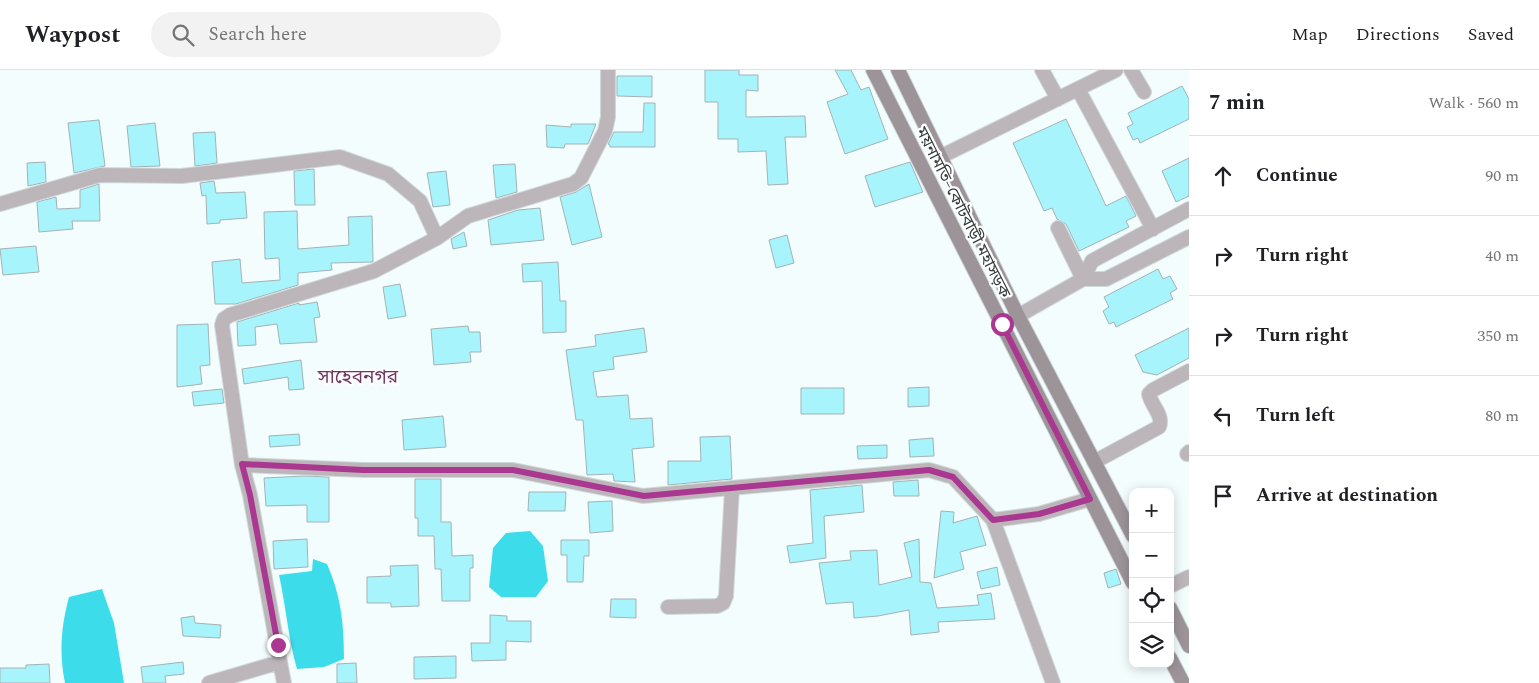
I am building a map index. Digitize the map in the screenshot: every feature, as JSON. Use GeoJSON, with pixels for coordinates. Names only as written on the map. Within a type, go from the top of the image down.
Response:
{"type":"FeatureCollection","features":[{"type":"Feature","properties":{"kind":"main road","name":"ময়নামতি–কোটবাড়ী মহাসড়ক"},"geometry":{"type":"LineString","coordinates":[[873,70],[1130,578]]}},
{"type":"Feature","properties":{"kind":"main road","name":"ময়নামতি–কোটবাড়ী মহাসড়ক"},"geometry":{"type":"LineString","coordinates":[[898,70],[1018,316],[1131,533]]}},
{"type":"Feature","properties":{"kind":"main road"},"geometry":{"type":"LineString","coordinates":[[1174,616],[1189,646]]}},
{"type":"Feature","properties":{"kind":"main road"},"geometry":{"type":"LineString","coordinates":[[1174,666],[1183,683]]}},
{"type":"Feature","properties":{"kind":"street"},"geometry":{"type":"LineString","coordinates":[[284,683],[250,495],[242,464],[222,325],[224,319],[230,315],[374,271],[437,238],[468,216],[573,184],[581,178],[605,131],[608,117],[608,70]]}},
{"type":"Feature","properties":{"kind":"street"},"geometry":{"type":"LineString","coordinates":[[1042,70],[1058,99]]}},
{"type":"Feature","properties":{"kind":"street"},"geometry":{"type":"LineString","coordinates":[[940,157],[1116,70]]}},
{"type":"Feature","properties":{"kind":"street"},"geometry":{"type":"LineString","coordinates":[[1131,70],[1144,92]]}},
{"type":"Feature","properties":{"kind":"street"},"geometry":{"type":"LineString","coordinates":[[1078,89],[1153,229]]}},
{"type":"Feature","properties":{"kind":"street"},"geometry":{"type":"LineString","coordinates":[[0,204],[100,175],[182,176],[340,156],[388,174],[420,201],[437,238]]}},
{"type":"Feature","properties":{"kind":"street"},"geometry":{"type":"LineString","coordinates":[[1083,279],[1092,260],[1189,209]]}},
{"type":"Feature","properties":{"kind":"street"},"geometry":{"type":"LineString","coordinates":[[1058,228],[1083,279]]}},
{"type":"Feature","properties":{"kind":"street"},"geometry":{"type":"LineString","coordinates":[[1002,324],[1083,279],[1106,279],[1189,237]]}},
{"type":"Feature","properties":{"kind":"street"},"geometry":{"type":"LineString","coordinates":[[1094,462],[1159,427],[1160,416],[1150,401],[1152,390],[1189,371]]}},
{"type":"Feature","properties":{"kind":"street"},"geometry":{"type":"LineString","coordinates":[[242,464],[363,470],[513,470],[644,496],[929,470],[953,477],[993,520],[1054,683]]}},
{"type":"Feature","properties":{"kind":"street"},"geometry":{"type":"LineString","coordinates":[[668,607],[717,606],[723,603],[726,596],[732,489]]}},
{"type":"Feature","properties":{"kind":"street"},"geometry":{"type":"LineString","coordinates":[[993,520],[1039,514],[1090,499]]}},
{"type":"Feature","properties":{"kind":"street"},"geometry":{"type":"LineString","coordinates":[[1174,584],[1189,577]]}},
{"type":"Feature","properties":{"kind":"street"},"geometry":{"type":"LineString","coordinates":[[209,683],[280,662]]}},
{"type":"Feature","properties":{"kind":"water"},"geometry":{"type":"Polygon","coordinates":[[[530,531],[543,546],[548,581],[536,597],[501,597],[489,587],[493,548],[506,533],[530,531]]]}},
{"type":"Feature","properties":{"kind":"water"},"geometry":{"type":"Polygon","coordinates":[[[313,559],[327,564],[336,587],[342,622],[344,659],[324,667],[297,669],[291,646],[279,575],[312,571],[313,559]]]}},
{"type":"Feature","properties":{"kind":"water"},"geometry":{"type":"Polygon","coordinates":[[[102,589],[114,623],[124,683],[65,683],[62,640],[69,597],[102,589]]]}},
{"type":"Feature","properties":{"kind":"building"},"geometry":{"type":"Polygon","coordinates":[[[705,70],[739,70],[739,75],[758,75],[758,91],[746,90],[746,117],[805,116],[806,137],[785,137],[788,184],[768,185],[766,151],[738,152],[738,139],[718,139],[718,102],[705,102],[705,70]]]}},
{"type":"Feature","properties":{"kind":"building"},"geometry":{"type":"Polygon","coordinates":[[[835,70],[851,70],[861,90],[869,87],[888,139],[845,154],[827,102],[848,94],[835,70]]]}},
{"type":"Feature","properties":{"kind":"building"},"geometry":{"type":"Polygon","coordinates":[[[617,76],[652,76],[652,97],[617,96],[617,76]]]}},
{"type":"Feature","properties":{"kind":"building"},"geometry":{"type":"Polygon","coordinates":[[[1182,86],[1189,99],[1189,119],[1140,143],[1138,138],[1133,140],[1127,127],[1133,124],[1128,113],[1182,86]]]}},
{"type":"Feature","properties":{"kind":"building"},"geometry":{"type":"Polygon","coordinates":[[[644,103],[655,103],[655,147],[610,147],[608,144],[614,132],[643,132],[644,103]]]}},
{"type":"Feature","properties":{"kind":"building"},"geometry":{"type":"Polygon","coordinates":[[[1066,119],[1106,206],[1126,196],[1136,216],[1126,221],[1129,227],[1079,251],[1066,224],[1057,219],[1052,208],[1044,211],[1013,143],[1066,119]]]}},
{"type":"Feature","properties":{"kind":"building"},"geometry":{"type":"Polygon","coordinates":[[[99,120],[105,166],[74,173],[68,123],[99,120]]]}},
{"type":"Feature","properties":{"kind":"building"},"geometry":{"type":"Polygon","coordinates":[[[155,123],[160,166],[131,167],[127,126],[155,123]]]}},
{"type":"Feature","properties":{"kind":"building"},"geometry":{"type":"Polygon","coordinates":[[[571,124],[596,124],[588,144],[565,144],[564,148],[547,147],[546,125],[571,127],[571,124]]]}},
{"type":"Feature","properties":{"kind":"building"},"geometry":{"type":"Polygon","coordinates":[[[215,132],[217,163],[195,166],[193,133],[215,132]]]}},
{"type":"Feature","properties":{"kind":"building"},"geometry":{"type":"Polygon","coordinates":[[[1189,158],[1189,196],[1176,202],[1162,171],[1189,158]]]}},
{"type":"Feature","properties":{"kind":"building"},"geometry":{"type":"Polygon","coordinates":[[[45,162],[46,182],[28,186],[27,163],[45,162]]]}},
{"type":"Feature","properties":{"kind":"building"},"geometry":{"type":"Polygon","coordinates":[[[910,162],[923,192],[875,207],[865,176],[910,162]]]}},
{"type":"Feature","properties":{"kind":"building"},"geometry":{"type":"Polygon","coordinates":[[[515,164],[517,192],[496,198],[493,165],[515,164]]]}},
{"type":"Feature","properties":{"kind":"building"},"geometry":{"type":"Polygon","coordinates":[[[314,169],[315,205],[295,205],[294,171],[314,169]]]}},
{"type":"Feature","properties":{"kind":"building"},"geometry":{"type":"Polygon","coordinates":[[[446,171],[450,205],[433,207],[427,173],[446,171]]]}},
{"type":"Feature","properties":{"kind":"building"},"geometry":{"type":"Polygon","coordinates":[[[214,181],[216,193],[245,192],[247,218],[220,220],[220,223],[207,224],[206,195],[202,196],[200,183],[214,181]]]}},
{"type":"Feature","properties":{"kind":"building"},"geometry":{"type":"Polygon","coordinates":[[[99,184],[100,221],[72,221],[73,229],[39,232],[37,202],[56,197],[57,209],[80,208],[80,190],[99,184]]]}},
{"type":"Feature","properties":{"kind":"building"},"geometry":{"type":"Polygon","coordinates":[[[589,184],[602,237],[572,245],[560,197],[576,192],[589,184]]]}},
{"type":"Feature","properties":{"kind":"building"},"geometry":{"type":"Polygon","coordinates":[[[540,208],[544,240],[491,245],[488,220],[518,210],[540,208]]]}},
{"type":"Feature","properties":{"kind":"building"},"geometry":{"type":"Polygon","coordinates":[[[297,211],[298,249],[349,245],[348,217],[372,216],[373,262],[331,263],[332,270],[298,273],[298,285],[236,304],[215,304],[212,262],[240,259],[242,283],[280,280],[279,258],[265,259],[264,212],[297,211]]]}},
{"type":"Feature","properties":{"kind":"building"},"geometry":{"type":"Polygon","coordinates":[[[464,232],[467,246],[453,249],[451,239],[464,232]]]}},
{"type":"Feature","properties":{"kind":"building"},"geometry":{"type":"Polygon","coordinates":[[[787,235],[794,263],[776,268],[769,240],[787,235]]]}},
{"type":"Feature","properties":{"kind":"building"},"geometry":{"type":"Polygon","coordinates":[[[36,246],[39,272],[3,275],[0,249],[36,246]]]}},
{"type":"Feature","properties":{"kind":"building"},"geometry":{"type":"Polygon","coordinates":[[[558,262],[560,301],[566,301],[566,332],[543,333],[542,281],[523,282],[522,264],[558,262]]]}},
{"type":"Feature","properties":{"kind":"building"},"geometry":{"type":"Polygon","coordinates":[[[1158,269],[1163,279],[1170,276],[1177,289],[1170,293],[1173,299],[1116,327],[1114,322],[1109,324],[1103,311],[1109,307],[1104,297],[1158,269]]]}},
{"type":"Feature","properties":{"kind":"building"},"geometry":{"type":"Polygon","coordinates":[[[400,284],[406,316],[388,319],[383,287],[400,284]]]}},
{"type":"Feature","properties":{"kind":"building"},"geometry":{"type":"Polygon","coordinates":[[[317,302],[320,317],[314,318],[317,342],[280,344],[277,324],[255,327],[256,345],[238,346],[237,322],[299,303],[299,305],[317,302]]]}},
{"type":"Feature","properties":{"kind":"building"},"geometry":{"type":"Polygon","coordinates":[[[208,324],[210,365],[200,366],[202,384],[177,387],[177,325],[208,324]]]}},
{"type":"Feature","properties":{"kind":"building"},"geometry":{"type":"Polygon","coordinates":[[[468,326],[469,332],[480,332],[481,352],[470,352],[471,362],[434,365],[431,329],[468,326]]]}},
{"type":"Feature","properties":{"kind":"building"},"geometry":{"type":"Polygon","coordinates":[[[644,328],[647,352],[613,357],[614,369],[593,372],[597,397],[628,395],[630,419],[652,418],[654,447],[632,449],[635,482],[614,481],[613,474],[587,475],[583,420],[576,420],[566,350],[596,346],[595,335],[644,328]]]}},
{"type":"Feature","properties":{"kind":"building"},"geometry":{"type":"Polygon","coordinates":[[[1189,328],[1189,358],[1157,375],[1143,372],[1135,355],[1189,328]]]}},
{"type":"Feature","properties":{"kind":"building"},"geometry":{"type":"Polygon","coordinates":[[[301,360],[304,389],[289,390],[288,377],[244,384],[242,369],[301,360]]]}},
{"type":"Feature","properties":{"kind":"building"},"geometry":{"type":"Polygon","coordinates":[[[929,387],[929,406],[908,407],[908,388],[929,387]]]}},
{"type":"Feature","properties":{"kind":"building"},"geometry":{"type":"Polygon","coordinates":[[[801,388],[844,388],[844,414],[801,414],[801,388]]]}},
{"type":"Feature","properties":{"kind":"building"},"geometry":{"type":"Polygon","coordinates":[[[222,389],[224,403],[194,406],[192,392],[222,389]]]}},
{"type":"Feature","properties":{"kind":"building"},"geometry":{"type":"Polygon","coordinates":[[[443,416],[446,447],[404,450],[402,420],[443,416]]]}},
{"type":"Feature","properties":{"kind":"building"},"geometry":{"type":"Polygon","coordinates":[[[299,434],[300,445],[270,447],[269,436],[299,434]]]}},
{"type":"Feature","properties":{"kind":"building"},"geometry":{"type":"Polygon","coordinates":[[[730,436],[732,479],[668,485],[668,461],[701,461],[700,437],[730,436]]]}},
{"type":"Feature","properties":{"kind":"building"},"geometry":{"type":"Polygon","coordinates":[[[933,438],[934,456],[910,457],[909,440],[933,438]]]}},
{"type":"Feature","properties":{"kind":"building"},"geometry":{"type":"Polygon","coordinates":[[[887,445],[887,458],[858,459],[857,446],[887,445]]]}},
{"type":"Feature","properties":{"kind":"building"},"geometry":{"type":"Polygon","coordinates":[[[329,477],[329,522],[307,522],[307,505],[266,506],[264,478],[329,477]]]}},
{"type":"Feature","properties":{"kind":"building"},"geometry":{"type":"Polygon","coordinates":[[[415,479],[441,479],[441,522],[451,522],[452,556],[473,555],[473,568],[470,568],[470,601],[442,601],[441,569],[435,569],[434,536],[418,536],[418,518],[415,518],[415,479]]]}},
{"type":"Feature","properties":{"kind":"building"},"geometry":{"type":"Polygon","coordinates":[[[918,480],[919,496],[894,496],[893,482],[918,480]]]}},
{"type":"Feature","properties":{"kind":"building"},"geometry":{"type":"Polygon","coordinates":[[[862,485],[864,512],[824,516],[826,558],[790,563],[787,546],[813,543],[810,490],[862,485]]]}},
{"type":"Feature","properties":{"kind":"building"},"geometry":{"type":"Polygon","coordinates":[[[529,492],[566,492],[565,511],[528,511],[529,492]]]}},
{"type":"Feature","properties":{"kind":"building"},"geometry":{"type":"Polygon","coordinates":[[[612,501],[613,531],[590,533],[588,502],[612,501]]]}},
{"type":"Feature","properties":{"kind":"building"},"geometry":{"type":"Polygon","coordinates":[[[941,511],[954,512],[953,523],[977,516],[986,545],[960,552],[964,569],[934,578],[941,511]]]}},
{"type":"Feature","properties":{"kind":"building"},"geometry":{"type":"Polygon","coordinates":[[[307,539],[308,567],[274,569],[273,541],[307,539]]]}},
{"type":"Feature","properties":{"kind":"building"},"geometry":{"type":"Polygon","coordinates":[[[919,539],[920,582],[931,583],[937,608],[979,605],[977,595],[991,593],[995,619],[938,622],[939,632],[911,635],[909,610],[854,618],[853,602],[826,604],[819,563],[851,560],[850,551],[877,550],[879,585],[912,577],[904,543],[919,539]]]}},
{"type":"Feature","properties":{"kind":"building"},"geometry":{"type":"Polygon","coordinates":[[[561,540],[589,540],[589,556],[584,556],[583,582],[567,582],[567,555],[561,555],[561,540]]]}},
{"type":"Feature","properties":{"kind":"building"},"geometry":{"type":"Polygon","coordinates":[[[418,565],[419,606],[391,607],[391,603],[367,603],[367,577],[391,576],[390,566],[418,565]]]}},
{"type":"Feature","properties":{"kind":"building"},"geometry":{"type":"Polygon","coordinates":[[[997,567],[1000,585],[981,589],[977,572],[997,567]]]}},
{"type":"Feature","properties":{"kind":"building"},"geometry":{"type":"Polygon","coordinates":[[[1116,569],[1121,584],[1108,588],[1104,573],[1116,569]]]}},
{"type":"Feature","properties":{"kind":"building"},"geometry":{"type":"Polygon","coordinates":[[[611,599],[636,599],[636,618],[610,617],[611,599]]]}},
{"type":"Feature","properties":{"kind":"building"},"geometry":{"type":"Polygon","coordinates":[[[490,615],[507,616],[507,621],[531,621],[531,642],[506,641],[506,660],[472,661],[471,643],[490,643],[490,615]]]}},
{"type":"Feature","properties":{"kind":"building"},"geometry":{"type":"Polygon","coordinates":[[[194,616],[195,623],[221,625],[220,638],[183,636],[181,618],[194,616]]]}},
{"type":"Feature","properties":{"kind":"building"},"geometry":{"type":"Polygon","coordinates":[[[456,656],[456,678],[414,679],[414,657],[456,656]]]}},
{"type":"Feature","properties":{"kind":"building"},"geometry":{"type":"Polygon","coordinates":[[[183,662],[184,674],[165,676],[166,683],[143,683],[141,667],[183,662]]]}},
{"type":"Feature","properties":{"kind":"building"},"geometry":{"type":"Polygon","coordinates":[[[356,663],[357,683],[337,683],[337,664],[356,663]]]}},
{"type":"Feature","properties":{"kind":"building"},"geometry":{"type":"Polygon","coordinates":[[[49,664],[50,683],[0,683],[0,668],[26,668],[26,665],[49,664]]]}},
{"type":"Feature","properties":{"kind":"district","name":"সাহেবনগর"},"geometry":{"type":"Point","coordinates":[358,376]}},
{"type":"Feature","properties":{"kind":"route"},"geometry":{"type":"LineString","coordinates":[[278,645],[250,495],[242,464],[363,470],[513,470],[644,496],[929,470],[953,477],[993,520],[1039,514],[1090,499],[1002,324]]}}]}
